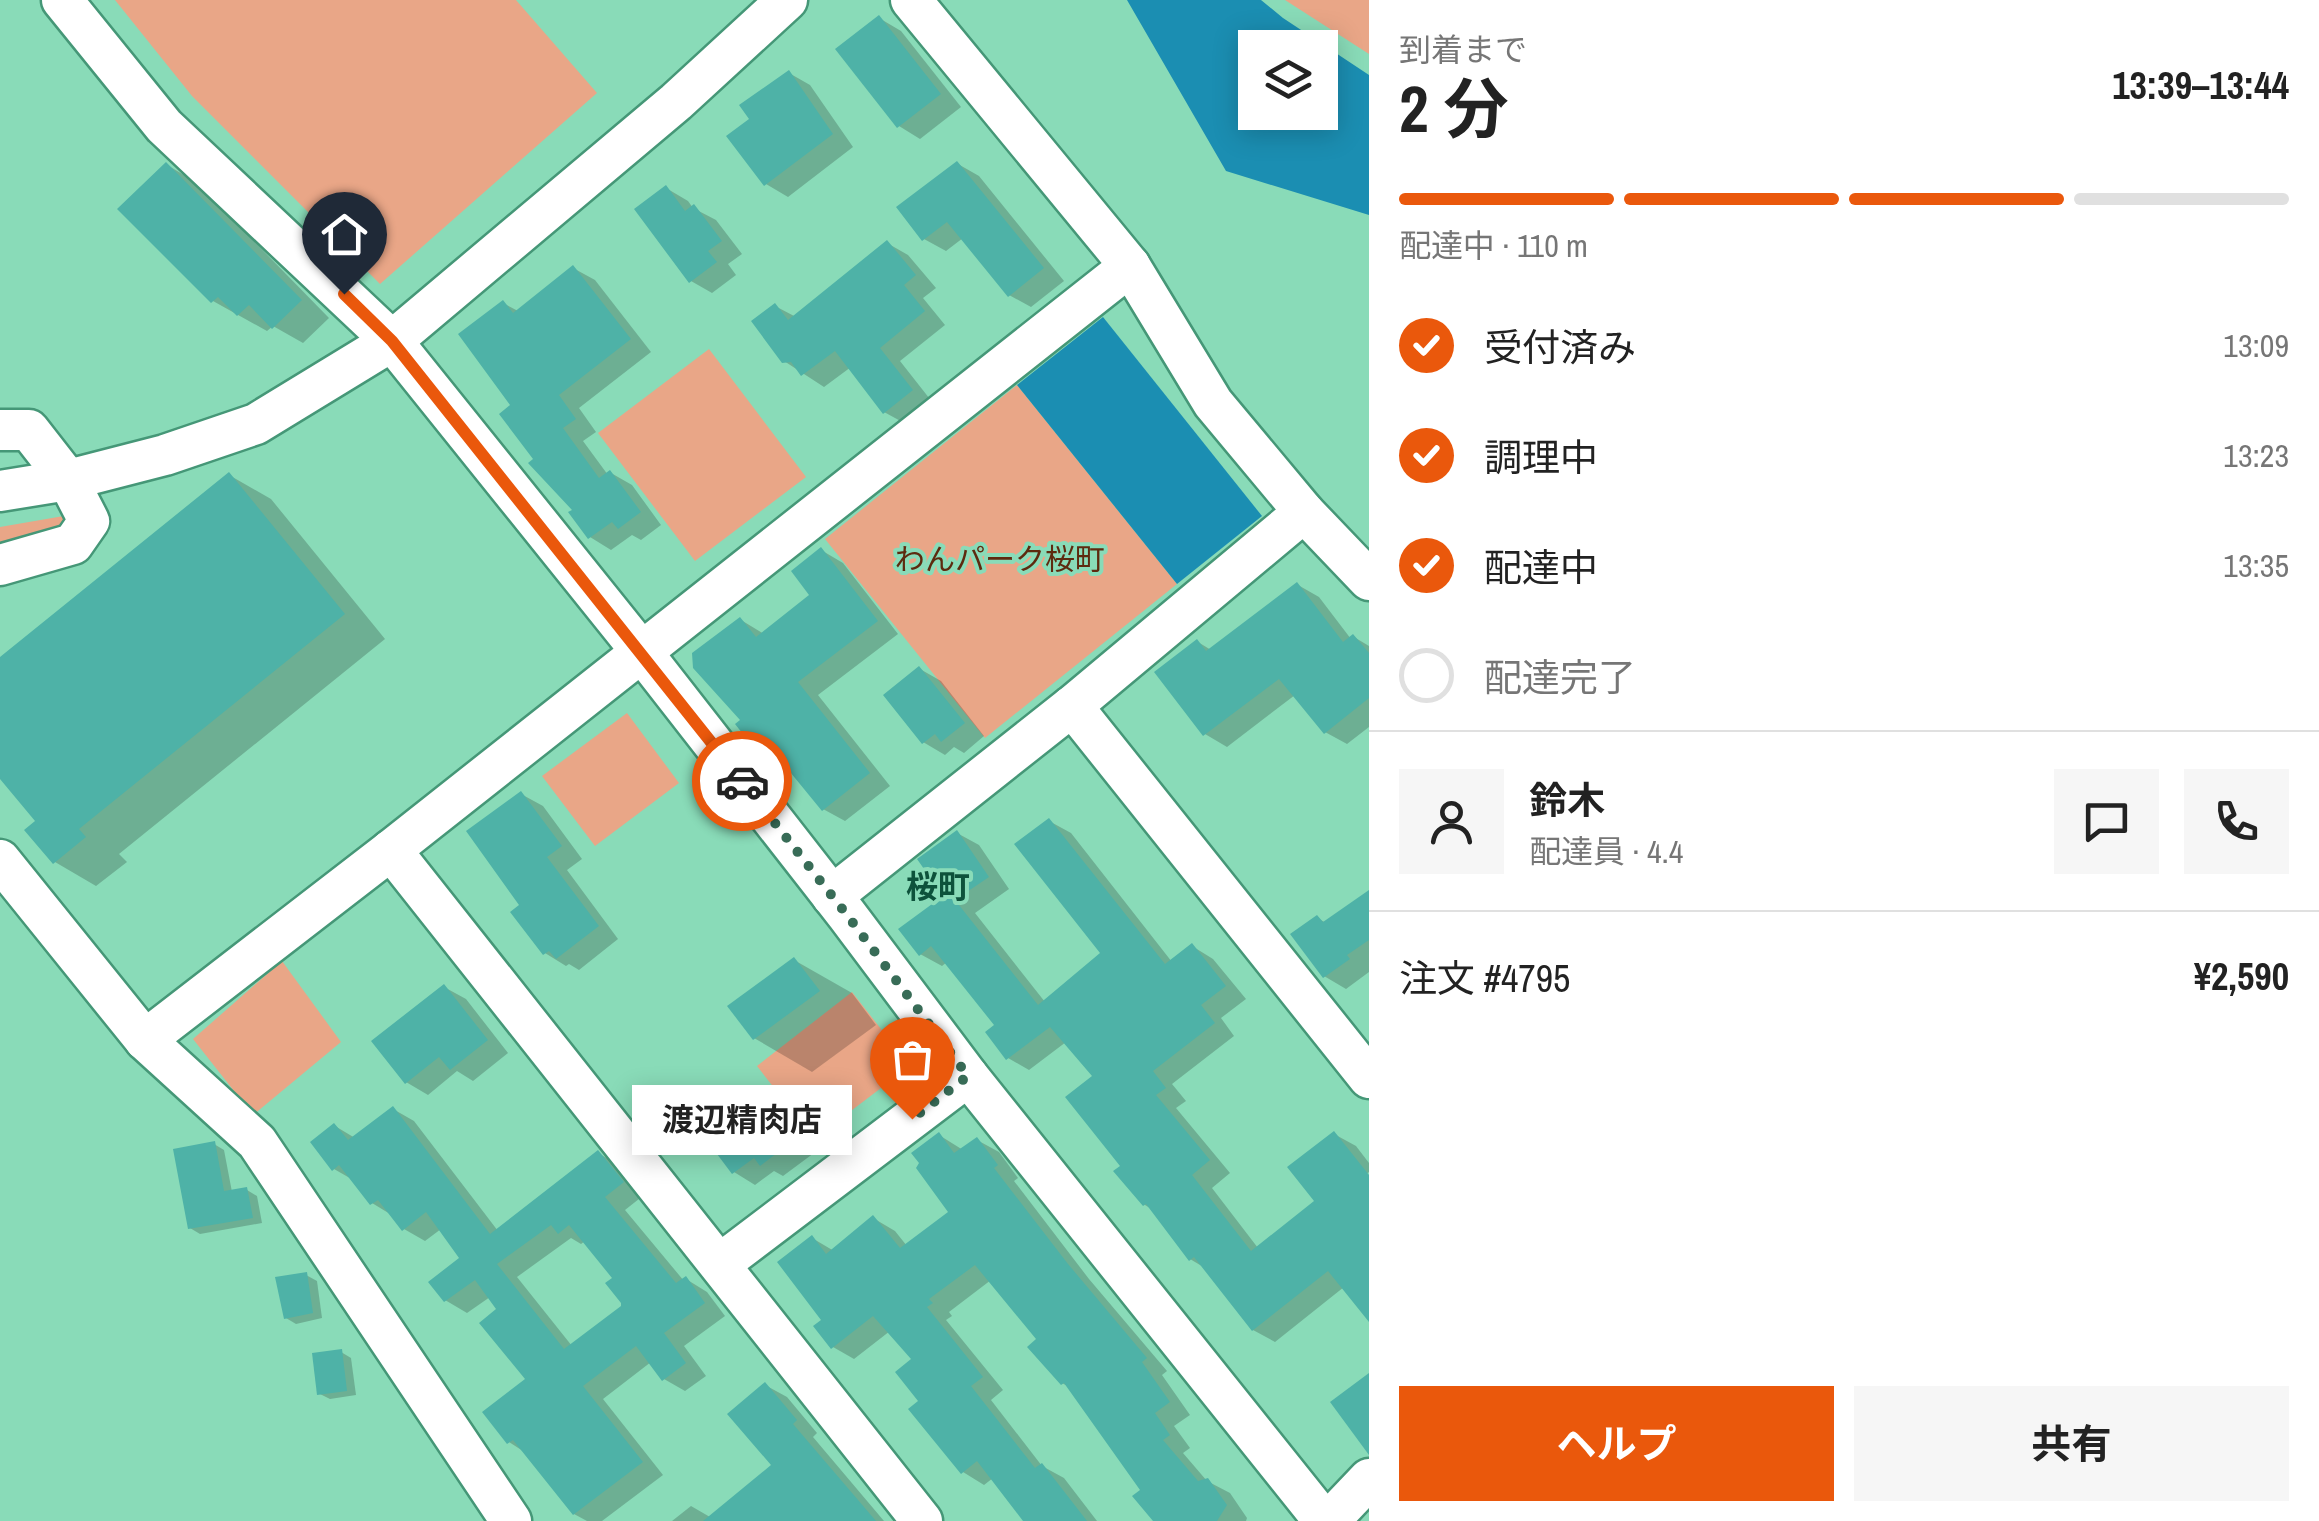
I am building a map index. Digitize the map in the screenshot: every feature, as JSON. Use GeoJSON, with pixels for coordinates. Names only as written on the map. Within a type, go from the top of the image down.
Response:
{"type":"FeatureCollection","features":[{"type":"Feature","properties":{"kind":"street"},"geometry":{"type":"LineString","coordinates":[[62,0],[164,126],[392,341],[641,652],[968,1076],[1327,1521],[1369,1479]]}},
{"type":"Feature","properties":{"kind":"street"},"geometry":{"type":"LineString","coordinates":[[0,491],[68,480],[165,456],[256,424],[392,341],[676,102],[787,0]]}},
{"type":"Feature","properties":{"kind":"street"},"geometry":{"type":"LineString","coordinates":[[911,0],[1130,266],[1213,404],[1304,512],[1369,580]]}},
{"type":"Feature","properties":{"kind":"street"},"geometry":{"type":"LineString","coordinates":[[146,1040],[1130,266]]}},
{"type":"Feature","properties":{"kind":"street"},"geometry":{"type":"LineString","coordinates":[[0,430],[29,430],[68,480],[88,522],[73,544],[0,565]]}},
{"type":"Feature","properties":{"kind":"street"},"geometry":{"type":"LineString","coordinates":[[832,896],[1072,706],[1304,512]]}},
{"type":"Feature","properties":{"kind":"street"},"geometry":{"type":"LineString","coordinates":[[1072,706],[1369,1078]]}},
{"type":"Feature","properties":{"kind":"street"},"geometry":{"type":"LineString","coordinates":[[391,850],[922,1521]]}},
{"type":"Feature","properties":{"kind":"street"},"geometry":{"type":"LineString","coordinates":[[0,860],[146,1040],[257,1142],[511,1521]]}},
{"type":"Feature","properties":{"kind":"street"},"geometry":{"type":"LineString","coordinates":[[720,1264],[968,1076]]}},
{"type":"Feature","properties":{"kind":"green space"},"geometry":{"type":"Polygon","coordinates":[[[115,0],[516,0],[597,93],[380,284],[192,96],[115,0]]]}},
{"type":"Feature","properties":{"kind":"green space"},"geometry":{"type":"Polygon","coordinates":[[[1285,0],[1369,0],[1369,54],[1338,34],[1338,30],[1332,30],[1285,0]]]}},
{"type":"Feature","properties":{"kind":"green space"},"geometry":{"type":"Polygon","coordinates":[[[709,349],[806,477],[695,561],[598,433],[709,349]]]}},
{"type":"Feature","properties":{"kind":"green space","name":"わんパーク桜町"},"geometry":{"type":"Polygon","coordinates":[[[1017,385],[1177,584],[985,738],[825,539],[1017,385]]]}},
{"type":"Feature","properties":{"kind":"green space"},"geometry":{"type":"Polygon","coordinates":[[[81,513],[85,522],[0,557],[0,527],[81,513]]]}},
{"type":"Feature","properties":{"kind":"green space"},"geometry":{"type":"Polygon","coordinates":[[[627,713],[679,783],[595,846],[542,776],[627,713]]]}},
{"type":"Feature","properties":{"kind":"green space"},"geometry":{"type":"Polygon","coordinates":[[[282,961],[341,1042],[253,1115],[193,1039],[282,961]]]}},
{"type":"Feature","properties":{"kind":"green space"},"geometry":{"type":"Polygon","coordinates":[[[852,992],[910,1066],[814,1139],[757,1066],[852,992]]]}},
{"type":"Feature","properties":{"kind":"water"},"geometry":{"type":"Polygon","coordinates":[[[1127,0],[1261,0],[1301,30],[1238,30],[1238,130],[1338,130],[1338,54],[1369,75],[1369,215],[1226,171],[1127,0]]]}},
{"type":"Feature","properties":{"kind":"water"},"geometry":{"type":"Polygon","coordinates":[[[1103,317],[1262,516],[1177,584],[1017,385],[1103,317]]]}},
{"type":"Feature","properties":{"kind":"building"},"geometry":{"type":"Polygon","coordinates":[[[879,15],[941,94],[897,128],[835,49],[879,15]]]}},
{"type":"Feature","properties":{"kind":"building"},"geometry":{"type":"Polygon","coordinates":[[[789,70],[833,134],[764,186],[726,136],[749,119],[739,105],[789,70]]]}},
{"type":"Feature","properties":{"kind":"building"},"geometry":{"type":"Polygon","coordinates":[[[957,161],[1044,268],[1008,297],[947,222],[922,241],[896,207],[957,161]]]}},
{"type":"Feature","properties":{"kind":"building"},"geometry":{"type":"Polygon","coordinates":[[[166,162],[302,300],[272,329],[249,305],[237,316],[218,297],[211,303],[117,209],[166,162]]]}},
{"type":"Feature","properties":{"kind":"building"},"geometry":{"type":"Polygon","coordinates":[[[666,185],[685,211],[694,204],[722,241],[708,251],[717,262],[689,283],[634,209],[666,185]]]}},
{"type":"Feature","properties":{"kind":"building"},"geometry":{"type":"Polygon","coordinates":[[[887,240],[916,275],[904,285],[925,311],[880,348],[913,390],[883,414],[835,351],[801,376],[791,362],[782,363],[751,321],[775,303],[788,320],[887,240]]]}},
{"type":"Feature","properties":{"kind":"building"},"geometry":{"type":"Polygon","coordinates":[[[573,265],[631,339],[559,395],[576,419],[563,428],[599,478],[610,470],[641,512],[618,529],[612,522],[588,539],[568,512],[572,510],[528,463],[533,459],[499,414],[510,405],[458,334],[503,300],[513,313],[573,265]]]}},
{"type":"Feature","properties":{"kind":"building"},"geometry":{"type":"Polygon","coordinates":[[[229,472],[345,614],[79,829],[86,837],[53,864],[24,830],[35,821],[0,779],[0,657],[229,472]]]}},
{"type":"Feature","properties":{"kind":"building"},"geometry":{"type":"Polygon","coordinates":[[[821,547],[878,621],[798,682],[870,773],[822,811],[768,745],[758,753],[735,724],[740,720],[693,668],[692,653],[740,617],[756,637],[809,595],[791,571],[821,547]]]}},
{"type":"Feature","properties":{"kind":"building"},"geometry":{"type":"Polygon","coordinates":[[[1297,582],[1343,642],[1353,634],[1369,653],[1369,698],[1324,734],[1279,679],[1203,736],[1154,672],[1197,639],[1206,651],[1297,582]]]}},
{"type":"Feature","properties":{"kind":"building"},"geometry":{"type":"Polygon","coordinates":[[[919,666],[965,723],[941,742],[935,734],[922,744],[883,695],[919,666]]]}},
{"type":"Feature","properties":{"kind":"building"},"geometry":{"type":"Polygon","coordinates":[[[521,791],[562,846],[547,857],[599,926],[556,959],[549,951],[543,955],[510,912],[519,905],[466,831],[521,791]]]}},
{"type":"Feature","properties":{"kind":"building"},"geometry":{"type":"Polygon","coordinates":[[[1049,818],[1165,964],[1192,943],[1226,986],[1201,1005],[1215,1023],[1153,1071],[1166,1088],[1156,1095],[1210,1160],[1192,1175],[1251,1251],[1314,1201],[1287,1167],[1334,1131],[1369,1175],[1369,1322],[1328,1271],[1252,1331],[1194,1257],[1189,1261],[1146,1204],[1143,1206],[1113,1171],[1120,1166],[1065,1097],[1092,1076],[1050,1027],[1006,1060],[985,1032],[994,1025],[931,946],[919,956],[898,929],[943,896],[917,859],[957,830],[989,877],[955,900],[1038,1005],[1100,953],[1014,844],[1049,818]]]}},
{"type":"Feature","properties":{"kind":"building"},"geometry":{"type":"Polygon","coordinates":[[[1369,890],[1369,940],[1323,978],[1290,934],[1317,915],[1323,922],[1369,890]]]}},
{"type":"Feature","properties":{"kind":"building"},"geometry":{"type":"Polygon","coordinates":[[[794,957],[820,991],[753,1040],[727,1006],[794,957]]]}},
{"type":"Feature","properties":{"kind":"building"},"geometry":{"type":"Polygon","coordinates":[[[444,984],[488,1040],[450,1070],[439,1057],[405,1084],[371,1041],[444,984]]]}},
{"type":"Feature","properties":{"kind":"building"},"geometry":{"type":"Polygon","coordinates":[[[767,1104],[794,1140],[760,1166],[754,1158],[732,1174],[711,1146],[767,1104]]]}},
{"type":"Feature","properties":{"kind":"building"},"geometry":{"type":"Polygon","coordinates":[[[393,1106],[490,1234],[598,1150],[624,1182],[605,1197],[676,1283],[686,1276],[705,1303],[664,1333],[686,1363],[662,1381],[636,1346],[583,1386],[643,1462],[573,1515],[513,1440],[507,1444],[482,1412],[525,1379],[479,1323],[496,1309],[475,1280],[444,1302],[428,1282],[459,1258],[426,1212],[402,1231],[378,1200],[370,1205],[339,1165],[332,1171],[310,1142],[334,1123],[348,1140],[393,1106]],[[551,1225],[497,1264],[564,1349],[621,1303],[605,1283],[612,1278],[569,1225],[558,1234],[551,1225]]]}},
{"type":"Feature","properties":{"kind":"building"},"geometry":{"type":"Polygon","coordinates":[[[939,1132],[954,1153],[977,1137],[998,1165],[994,1168],[1147,1358],[1142,1362],[1170,1402],[1155,1413],[1170,1435],[1163,1440],[1198,1481],[1208,1478],[1227,1505],[1217,1521],[1153,1521],[1132,1496],[1140,1490],[1064,1383],[1061,1385],[1027,1347],[1036,1339],[975,1265],[929,1299],[933,1303],[927,1307],[983,1377],[971,1386],[1035,1468],[1042,1463],[1087,1521],[1023,1521],[977,1461],[961,1474],[908,1409],[918,1401],[895,1372],[911,1359],[873,1316],[831,1349],[813,1326],[821,1320],[777,1262],[812,1235],[826,1254],[873,1215],[900,1248],[948,1212],[916,1168],[919,1163],[911,1153],[939,1132]]]}},
{"type":"Feature","properties":{"kind":"building"},"geometry":{"type":"Polygon","coordinates":[[[215,1141],[224,1191],[247,1187],[253,1218],[188,1229],[173,1149],[215,1141]]]}},
{"type":"Feature","properties":{"kind":"building"},"geometry":{"type":"Polygon","coordinates":[[[307,1272],[313,1313],[284,1319],[275,1277],[307,1272]]]}},
{"type":"Feature","properties":{"kind":"building"},"geometry":{"type":"Polygon","coordinates":[[[342,1349],[347,1391],[317,1395],[312,1353],[342,1349]]]}},
{"type":"Feature","properties":{"kind":"building"},"geometry":{"type":"Polygon","coordinates":[[[1369,1373],[1369,1455],[1330,1402],[1369,1373]]]}},
{"type":"Feature","properties":{"kind":"building"},"geometry":{"type":"Polygon","coordinates":[[[765,1382],[797,1420],[793,1424],[876,1521],[703,1521],[771,1465],[727,1414],[765,1382]]]}},
{"type":"Feature","properties":{"kind":"way so far"},"geometry":{"type":"LineString","coordinates":[[742,781],[968,1076],[912,1119]]}},
{"type":"Feature","properties":{"kind":"place","name":"渡辺精肉店"},"geometry":{"type":"Point","coordinates":[912,1119]}},
{"type":"Feature","properties":{"kind":"district","name":"桜町"},"geometry":{"type":"Point","coordinates":[938,887]}},
{"type":"Feature","properties":{"kind":"route"},"geometry":{"type":"LineString","coordinates":[[344,294],[392,341],[742,781]]}}]}
